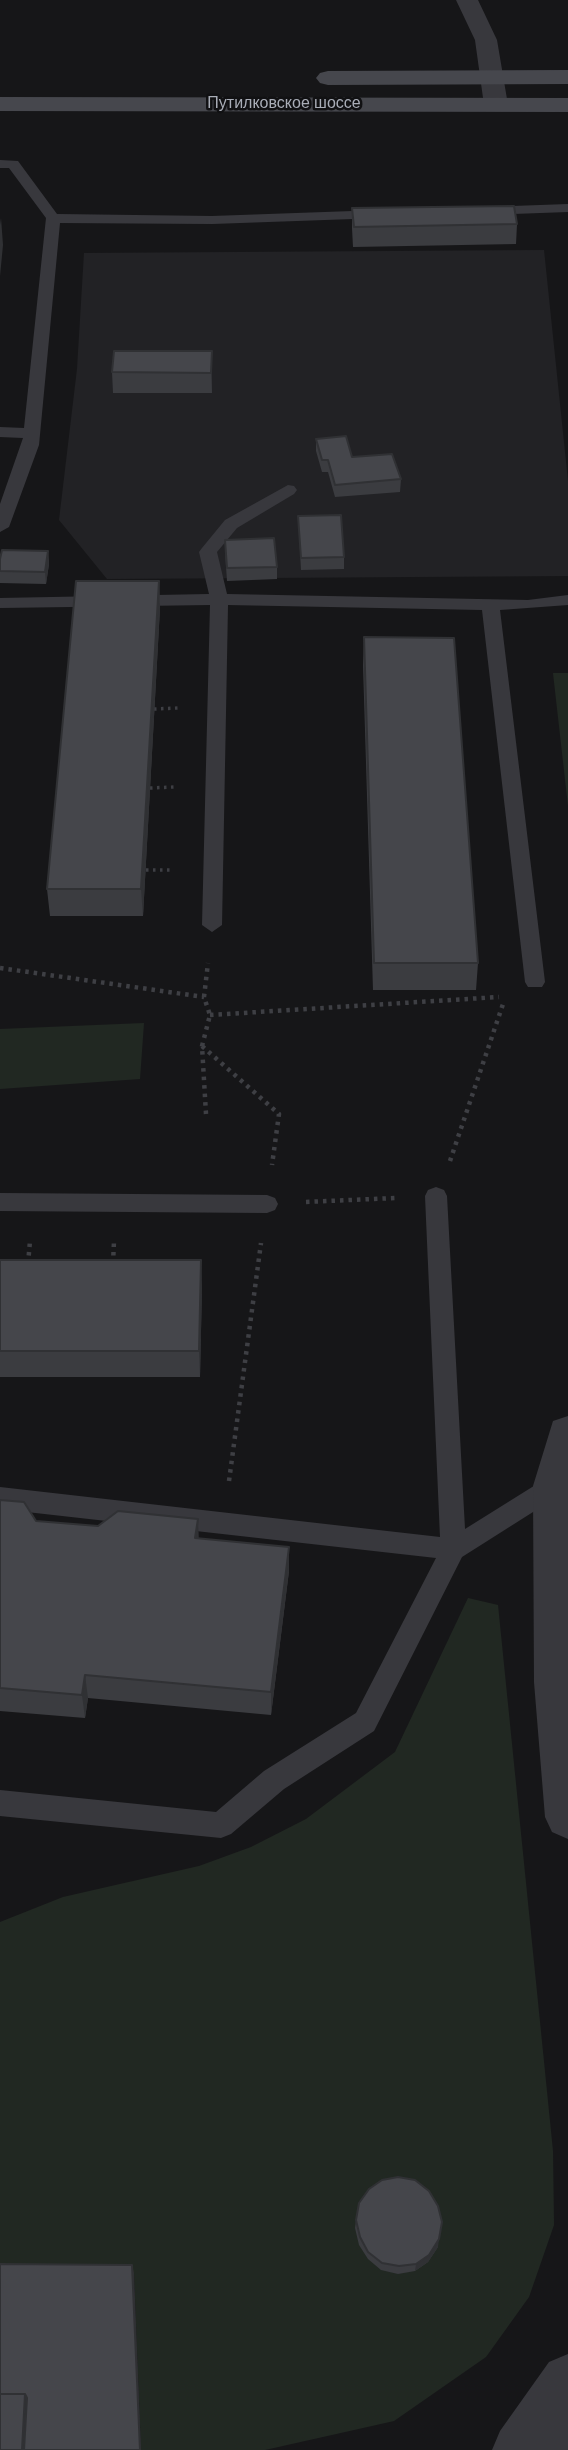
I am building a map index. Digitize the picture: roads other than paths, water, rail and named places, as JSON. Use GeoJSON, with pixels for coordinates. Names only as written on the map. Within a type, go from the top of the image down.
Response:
{"type":"FeatureCollection","features":[{"type":"Feature","properties":{"kind":"main road","name":"Путилковское шоссе"},"geometry":{"type":"LineString","coordinates":[[312,78],[568,78]]}},
{"type":"Feature","properties":{"kind":"main road","name":"Путилковское шоссе"},"geometry":{"type":"LineString","coordinates":[[0,104],[568,105]]}},
{"type":"Feature","properties":{"kind":"street"},"geometry":{"type":"LineString","coordinates":[[467,0],[486,40],[496,105]]}},
{"type":"Feature","properties":{"kind":"street"},"geometry":{"type":"LineString","coordinates":[[568,1433],[554,1486],[556,1682],[568,1817]]}},
{"type":"Feature","properties":{"kind":"street"},"geometry":{"type":"LineString","coordinates":[[519,2450],[568,2381]]}},
{"type":"Feature","properties":{"kind":"street"},"geometry":{"type":"LineString","coordinates":[[564,2450],[568,2432]]}},
{"type":"Feature","properties":{"kind":"lane"},"geometry":{"type":"LineString","coordinates":[[0,164],[13,164],[53,218],[31,445],[0,527]]}},
{"type":"Feature","properties":{"kind":"lane"},"geometry":{"type":"LineString","coordinates":[[472,211],[568,208]]}},
{"type":"Feature","properties":{"kind":"lane"},"geometry":{"type":"LineString","coordinates":[[53,218],[212,220],[404,214]]}},
{"type":"Feature","properties":{"kind":"lane"},"geometry":{"type":"LineString","coordinates":[[0,432],[32,433]]}},
{"type":"Feature","properties":{"kind":"lane"},"geometry":{"type":"LineString","coordinates":[[212,925],[219,599],[208,552],[231,524],[288,489]]}},
{"type":"Feature","properties":{"kind":"lane"},"geometry":{"type":"LineString","coordinates":[[0,603],[219,599],[490,605],[557,604],[568,600]]}},
{"type":"Feature","properties":{"kind":"lane"},"geometry":{"type":"LineString","coordinates":[[490,605],[535,982]]}},
{"type":"Feature","properties":{"kind":"lane"},"geometry":{"type":"LineString","coordinates":[[0,1803],[221,1825],[274,1780],[365,1722],[453,1549],[436,1196]]}},
{"type":"Feature","properties":{"kind":"lane"},"geometry":{"type":"LineString","coordinates":[[0,1202],[267,1204]]}},
{"type":"Feature","properties":{"kind":"lane"},"geometry":{"type":"LineString","coordinates":[[0,1498],[453,1549],[554,1486]]}}]}
